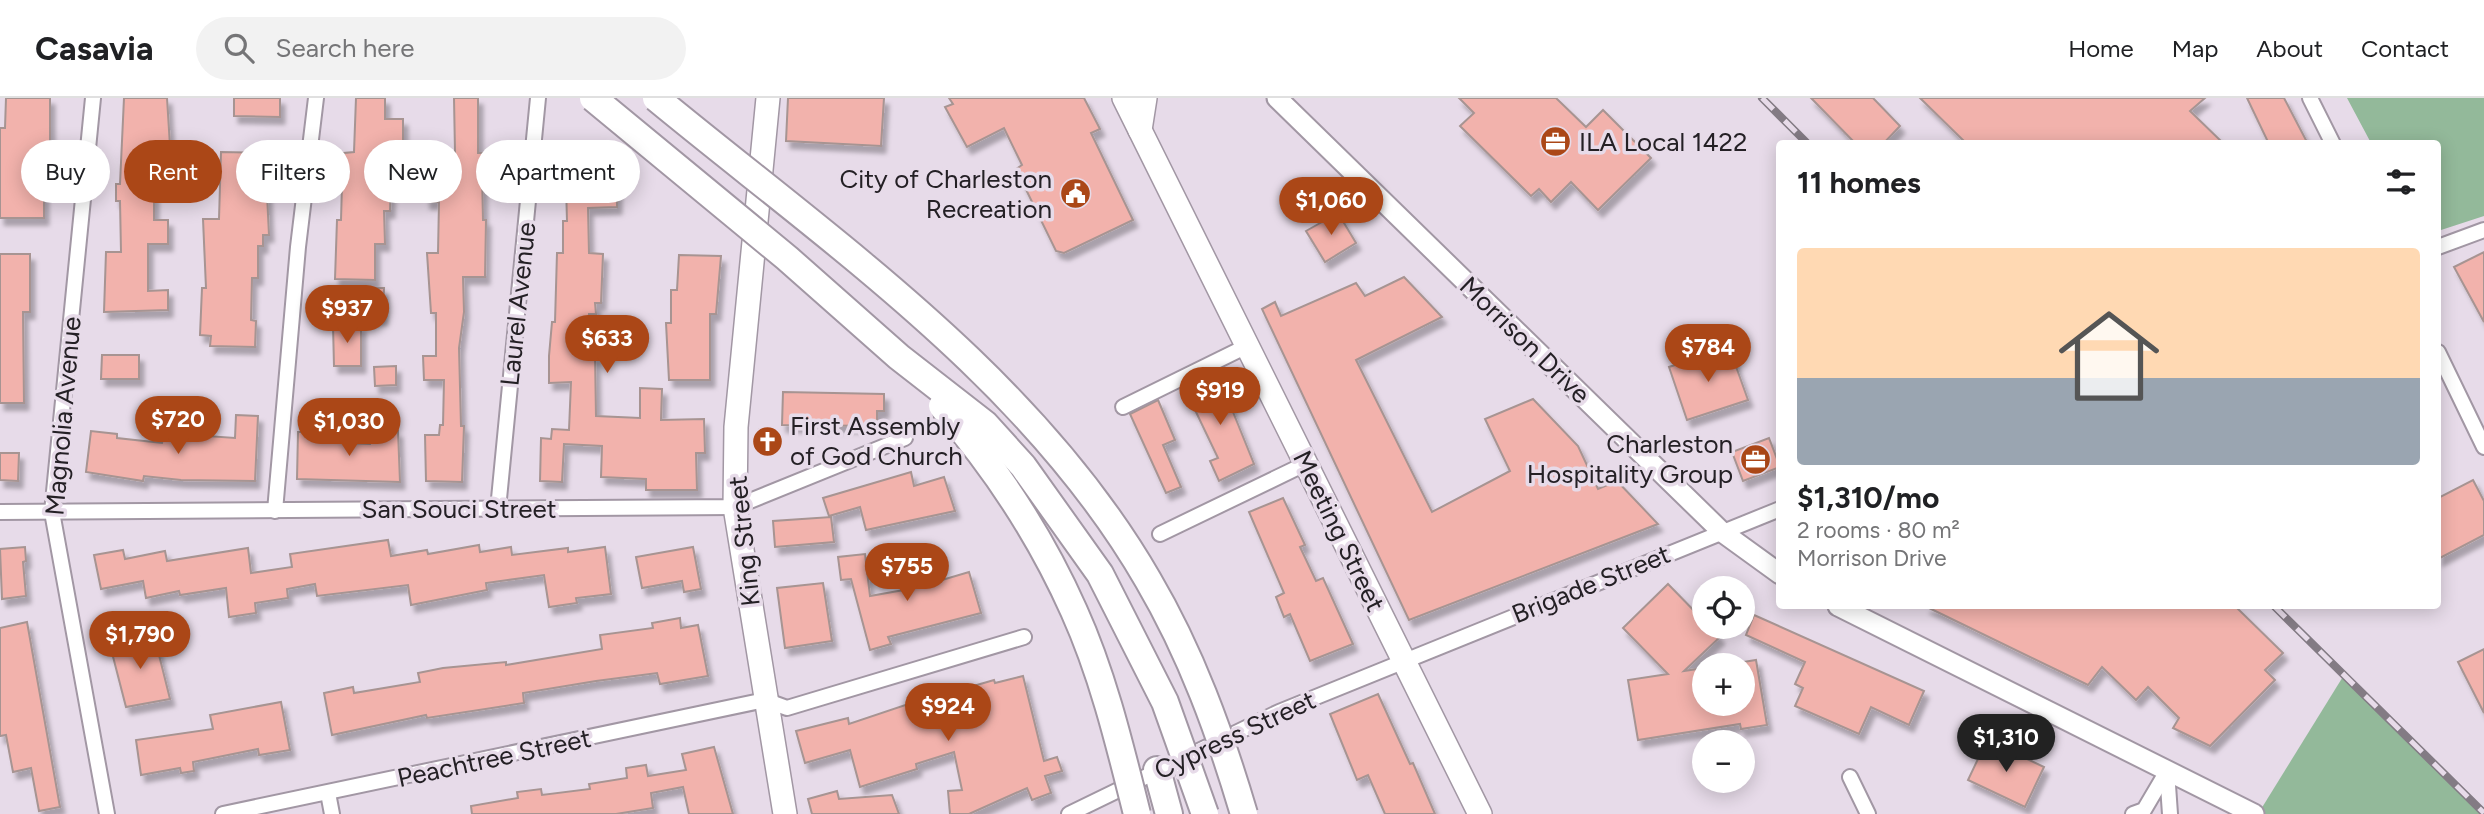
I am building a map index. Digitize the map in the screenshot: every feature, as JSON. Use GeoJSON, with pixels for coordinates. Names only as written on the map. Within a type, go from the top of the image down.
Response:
{"type":"FeatureCollection","features":[{"type":"Feature","properties":{"kind":"highway"},"geometry":{"type":"LineString","coordinates":[[593,98],[787,258],[899,357],[985,424],[1023,466],[1100,574],[1166,702],[1205,814]]}},
{"type":"Feature","properties":{"kind":"highway"},"geometry":{"type":"LineString","coordinates":[[656,98],[902,299],[1036,426],[1105,512],[1148,579],[1183,645],[1226,754],[1244,814]]}},
{"type":"Feature","properties":{"kind":"highway"},"geometry":{"type":"LineString","coordinates":[[899,357],[970,438],[1020,510],[1052,565],[1075,612],[1118,740],[1137,814]]}},
{"type":"Feature","properties":{"kind":"highway"},"geometry":{"type":"LineString","coordinates":[[1157,770],[1169,814]]}},
{"type":"Feature","properties":{"kind":"main road","name":"King Street"},"geometry":{"type":"LineString","coordinates":[[768,98],[736,427],[734,507],[785,814]]}},
{"type":"Feature","properties":{"kind":"main road","name":"Meeting Street"},"geometry":{"type":"LineString","coordinates":[[1124,98],[1480,814]]}},
{"type":"Feature","properties":{"kind":"main road"},"geometry":{"type":"LineString","coordinates":[[1140,131],[1145,98]]}},
{"type":"Feature","properties":{"kind":"main road","name":"Morrison Drive"},"geometry":{"type":"LineString","coordinates":[[1277,98],[1722,532],[1776,571]]}},
{"type":"Feature","properties":{"kind":"main road"},"geometry":{"type":"LineString","coordinates":[[1844,609],[2254,814]]}},
{"type":"Feature","properties":{"kind":"street","name":"Magnolia Avenue"},"geometry":{"type":"LineString","coordinates":[[93,98],[52,512],[107,814]]}},
{"type":"Feature","properties":{"kind":"street"},"geometry":{"type":"LineString","coordinates":[[275,511],[298,247],[316,98]]}},
{"type":"Feature","properties":{"kind":"street","name":"Laurel Avenue"},"geometry":{"type":"LineString","coordinates":[[498,509],[538,98]]}},
{"type":"Feature","properties":{"kind":"street"},"geometry":{"type":"LineString","coordinates":[[2310,98],[2331,140]]}},
{"type":"Feature","properties":{"kind":"street"},"geometry":{"type":"LineString","coordinates":[[2441,246],[2484,230]]}},
{"type":"Feature","properties":{"kind":"street"},"geometry":{"type":"LineString","coordinates":[[1123,407],[1247,346]]}},
{"type":"Feature","properties":{"kind":"street"},"geometry":{"type":"LineString","coordinates":[[2441,358],[2484,447]]}},
{"type":"Feature","properties":{"kind":"street","name":"San Souci Street"},"geometry":{"type":"LineString","coordinates":[[0,512],[734,507],[905,438]]}},
{"type":"Feature","properties":{"kind":"street"},"geometry":{"type":"LineString","coordinates":[[1160,534],[1305,464]]}},
{"type":"Feature","properties":{"kind":"street","name":"Brigade Street"},"geometry":{"type":"LineString","coordinates":[[1402,660],[1776,511]]}},
{"type":"Feature","properties":{"kind":"street"},"geometry":{"type":"LineString","coordinates":[[765,700],[787,708],[1024,637]]}},
{"type":"Feature","properties":{"kind":"street","name":"Cypress Street"},"geometry":{"type":"LineString","coordinates":[[1069,814],[1279,712],[1402,660]]}},
{"type":"Feature","properties":{"kind":"street","name":"Peachtree Street"},"geometry":{"type":"LineString","coordinates":[[223,814],[765,700]]}},
{"type":"Feature","properties":{"kind":"street"},"geometry":{"type":"LineString","coordinates":[[2133,814],[2144,810],[2167,771]]}},
{"type":"Feature","properties":{"kind":"street"},"geometry":{"type":"LineString","coordinates":[[2167,771],[2170,814]]}},
{"type":"Feature","properties":{"kind":"street"},"geometry":{"type":"LineString","coordinates":[[1850,778],[1868,814]]}},
{"type":"Feature","properties":{"kind":"street"},"geometry":{"type":"LineString","coordinates":[[328,793],[332,814]]}},
{"type":"Feature","properties":{"kind":"green space"},"geometry":{"type":"Polygon","coordinates":[[[2347,98],[2484,98],[2484,216],[2441,230],[2441,140],[2369,140],[2347,98]]]}},
{"type":"Feature","properties":{"kind":"green space"},"geometry":{"type":"Polygon","coordinates":[[[2344,675],[2484,813],[2484,814],[2258,814],[2344,675]]]}},
{"type":"Feature","properties":{"kind":"building"},"geometry":{"type":"Polygon","coordinates":[[[6,98],[50,98],[50,140],[21,140],[21,203],[44,203],[44,218],[0,218],[0,128],[5,128],[6,98]]]}},
{"type":"Feature","properties":{"kind":"building"},"geometry":{"type":"Polygon","coordinates":[[[124,98],[167,98],[170,140],[124,140],[124,203],[154,203],[154,220],[168,220],[168,244],[148,244],[148,291],[168,290],[168,310],[104,312],[106,252],[121,252],[120,201],[116,201],[116,184],[120,184],[124,98]]]}},
{"type":"Feature","properties":{"kind":"building"},"geometry":{"type":"Polygon","coordinates":[[[234,98],[280,98],[280,117],[234,116],[234,98]]]}},
{"type":"Feature","properties":{"kind":"building"},"geometry":{"type":"Polygon","coordinates":[[[356,98],[385,98],[385,119],[403,119],[403,140],[364,140],[364,203],[390,203],[390,211],[384,211],[385,244],[375,244],[375,280],[335,279],[337,220],[341,220],[341,203],[350,203],[350,152],[354,152],[356,98]]]}},
{"type":"Feature","properties":{"kind":"building"},"geometry":{"type":"Polygon","coordinates":[[[454,98],[478,98],[476,203],[483,203],[483,220],[486,220],[485,277],[463,277],[464,312],[459,348],[461,426],[464,426],[462,482],[426,481],[425,435],[439,435],[440,425],[443,425],[444,380],[424,380],[423,356],[436,356],[436,313],[431,313],[427,253],[438,253],[439,203],[462,203],[462,140],[455,140],[454,98]]]}},
{"type":"Feature","properties":{"kind":"building"},"geometry":{"type":"Polygon","coordinates":[[[788,98],[884,98],[881,146],[786,141],[788,98]]]}},
{"type":"Feature","properties":{"kind":"building"},"geometry":{"type":"Polygon","coordinates":[[[949,98],[1084,98],[1100,129],[1091,133],[1133,220],[1064,253],[1056,251],[1016,169],[1022,165],[1004,128],[967,147],[945,107],[953,104],[949,98]]]}},
{"type":"Feature","properties":{"kind":"building","name":"ILA Local 1422"},"geometry":{"type":"Polygon","coordinates":[[[1459,98],[1556,98],[1586,127],[1603,110],[1651,158],[1598,210],[1571,182],[1551,202],[1539,189],[1531,196],[1460,126],[1474,113],[1459,98]]]}},
{"type":"Feature","properties":{"kind":"building"},"geometry":{"type":"Polygon","coordinates":[[[1811,98],[1873,98],[1900,126],[1887,140],[1852,140],[1811,98]]]}},
{"type":"Feature","properties":{"kind":"building"},"geometry":{"type":"Polygon","coordinates":[[[1920,98],[2205,98],[2190,111],[2220,140],[1963,140],[1920,98]]]}},
{"type":"Feature","properties":{"kind":"building"},"geometry":{"type":"Polygon","coordinates":[[[2247,98],[2284,98],[2306,140],[2267,140],[2247,98]]]}},
{"type":"Feature","properties":{"kind":"building"},"geometry":{"type":"Polygon","coordinates":[[[222,152],[236,152],[236,203],[267,203],[269,235],[263,235],[263,246],[258,246],[258,278],[252,278],[251,320],[256,321],[255,347],[210,346],[211,336],[200,335],[202,288],[206,288],[203,219],[219,219],[219,203],[222,203],[222,152]]]}},
{"type":"Feature","properties":{"kind":"building"},"geometry":{"type":"Polygon","coordinates":[[[566,203],[617,203],[617,207],[588,208],[589,253],[603,254],[601,303],[595,303],[596,314],[589,314],[588,355],[595,355],[596,416],[640,418],[640,388],[662,389],[661,420],[704,419],[705,453],[696,453],[697,490],[646,490],[646,479],[601,477],[602,446],[564,444],[562,482],[540,481],[541,438],[551,439],[552,429],[569,430],[571,382],[549,383],[552,322],[555,322],[557,253],[563,253],[563,221],[567,221],[566,203]]]}},
{"type":"Feature","properties":{"kind":"building"},"geometry":{"type":"Polygon","coordinates":[[[1338,213],[1356,243],[1325,262],[1306,231],[1338,213]]]}},
{"type":"Feature","properties":{"kind":"building"},"geometry":{"type":"Polygon","coordinates":[[[2484,252],[2484,322],[2454,267],[2484,252]]]}},
{"type":"Feature","properties":{"kind":"building"},"geometry":{"type":"Polygon","coordinates":[[[0,254],[30,254],[30,312],[23,312],[24,403],[0,403],[0,254]]]}},
{"type":"Feature","properties":{"kind":"building"},"geometry":{"type":"Polygon","coordinates":[[[679,255],[721,256],[716,314],[710,314],[710,380],[669,380],[666,323],[671,323],[671,290],[677,290],[679,255]]]}},
{"type":"Feature","properties":{"kind":"building"},"geometry":{"type":"Polygon","coordinates":[[[1404,277],[1442,317],[1356,360],[1432,512],[1510,471],[1485,419],[1533,399],[1578,446],[1598,489],[1617,481],[1658,524],[1409,620],[1262,309],[1275,302],[1281,316],[1356,283],[1365,296],[1404,277]]]}},
{"type":"Feature","properties":{"kind":"building"},"geometry":{"type":"Polygon","coordinates":[[[367,288],[384,288],[383,318],[366,318],[367,288]]]}},
{"type":"Feature","properties":{"kind":"building"},"geometry":{"type":"Polygon","coordinates":[[[333,325],[361,325],[361,366],[334,366],[333,325]]]}},
{"type":"Feature","properties":{"kind":"building"},"geometry":{"type":"Polygon","coordinates":[[[1729,347],[1748,400],[1687,420],[1669,367],[1729,347]]]}},
{"type":"Feature","properties":{"kind":"building"},"geometry":{"type":"Polygon","coordinates":[[[102,355],[139,355],[139,379],[101,379],[102,355]]]}},
{"type":"Feature","properties":{"kind":"building"},"geometry":{"type":"Polygon","coordinates":[[[396,366],[396,385],[375,386],[374,367],[396,366]]]}},
{"type":"Feature","properties":{"kind":"building"},"geometry":{"type":"Polygon","coordinates":[[[1218,375],[1254,464],[1219,481],[1210,461],[1218,458],[1185,389],[1218,375]]]}},
{"type":"Feature","properties":{"kind":"building"},"geometry":{"type":"Polygon","coordinates":[[[783,392],[884,394],[884,411],[877,411],[877,426],[782,425],[783,392]]]}},
{"type":"Feature","properties":{"kind":"building"},"geometry":{"type":"Polygon","coordinates":[[[1158,400],[1175,440],[1163,445],[1181,487],[1166,493],[1130,414],[1158,400]]]}},
{"type":"Feature","properties":{"kind":"building"},"geometry":{"type":"Polygon","coordinates":[[[236,415],[258,416],[255,481],[181,480],[144,476],[143,481],[86,472],[91,431],[117,434],[117,438],[162,443],[163,437],[193,440],[193,435],[235,438],[236,415]]]}},
{"type":"Feature","properties":{"kind":"building"},"geometry":{"type":"Polygon","coordinates":[[[371,430],[398,431],[400,482],[297,479],[298,432],[330,432],[330,442],[370,444],[371,430]]]}},
{"type":"Feature","properties":{"kind":"building","name":"Charleston Hospitality Group"},"geometry":{"type":"Polygon","coordinates":[[[1769,438],[1776,456],[1776,469],[1743,481],[1732,452],[1769,438]]]}},
{"type":"Feature","properties":{"kind":"building"},"geometry":{"type":"Polygon","coordinates":[[[0,453],[19,453],[18,481],[0,480],[0,453]]]}},
{"type":"Feature","properties":{"kind":"building"},"geometry":{"type":"Polygon","coordinates":[[[911,472],[914,486],[944,477],[955,511],[866,530],[860,507],[829,516],[823,498],[911,472]]]}},
{"type":"Feature","properties":{"kind":"building"},"geometry":{"type":"Polygon","coordinates":[[[2473,480],[2484,501],[2484,535],[2441,557],[2441,496],[2473,480]]]}},
{"type":"Feature","properties":{"kind":"building"},"geometry":{"type":"Polygon","coordinates":[[[1283,498],[1305,545],[1300,547],[1316,581],[1323,578],[1353,644],[1310,661],[1290,614],[1284,617],[1276,597],[1284,593],[1249,512],[1283,498]]]}},
{"type":"Feature","properties":{"kind":"building"},"geometry":{"type":"Polygon","coordinates":[[[831,517],[834,542],[775,547],[773,521],[831,517]]]}},
{"type":"Feature","properties":{"kind":"building"},"geometry":{"type":"Polygon","coordinates":[[[388,540],[391,556],[427,550],[428,554],[479,545],[480,552],[511,547],[512,555],[568,548],[568,552],[605,547],[611,594],[576,598],[577,603],[549,607],[544,575],[486,583],[487,590],[411,605],[408,585],[317,596],[315,584],[287,589],[288,598],[255,603],[256,613],[229,617],[226,588],[180,595],[179,591],[146,598],[143,581],[101,589],[94,555],[123,550],[125,559],[165,551],[167,561],[248,548],[251,573],[292,567],[290,554],[388,540]]]}},
{"type":"Feature","properties":{"kind":"building"},"geometry":{"type":"Polygon","coordinates":[[[25,547],[26,561],[23,562],[26,596],[2,599],[0,549],[25,547]]]}},
{"type":"Feature","properties":{"kind":"building"},"geometry":{"type":"Polygon","coordinates":[[[693,547],[701,589],[684,592],[682,581],[642,588],[636,557],[693,547]]]}},
{"type":"Feature","properties":{"kind":"building"},"geometry":{"type":"Polygon","coordinates":[[[865,554],[870,596],[915,588],[969,572],[981,613],[888,637],[891,644],[870,650],[851,579],[841,580],[838,557],[865,554]]]}},
{"type":"Feature","properties":{"kind":"building"},"geometry":{"type":"Polygon","coordinates":[[[823,583],[832,641],[785,648],[777,588],[823,583]]]}},
{"type":"Feature","properties":{"kind":"building"},"geometry":{"type":"Polygon","coordinates":[[[1668,584],[1692,609],[1692,639],[1718,639],[1703,653],[1692,653],[1692,663],[1684,671],[1692,670],[1692,716],[1755,716],[1756,660],[1767,725],[1741,729],[1740,724],[1638,740],[1628,680],[1668,674],[1623,628],[1668,584]]]}},
{"type":"Feature","properties":{"kind":"building"},"geometry":{"type":"Polygon","coordinates":[[[1931,609],[2238,609],[2283,653],[2265,670],[2275,680],[2210,746],[2173,728],[2179,718],[2148,687],[2136,700],[2102,667],[2088,685],[1931,609]]]}},
{"type":"Feature","properties":{"kind":"building"},"geometry":{"type":"Polygon","coordinates":[[[1755,615],[1924,691],[1909,725],[1871,707],[1859,734],[1795,706],[1803,688],[1795,684],[1805,662],[1755,639],[1755,615]]]}},
{"type":"Feature","properties":{"kind":"building"},"geometry":{"type":"Polygon","coordinates":[[[680,618],[681,628],[698,625],[708,676],[660,684],[657,673],[596,681],[523,693],[524,703],[427,718],[426,715],[332,735],[324,693],[353,687],[354,693],[420,682],[418,673],[443,668],[506,662],[506,665],[602,649],[600,635],[653,628],[652,623],[680,618]]]}},
{"type":"Feature","properties":{"kind":"building"},"geometry":{"type":"Polygon","coordinates":[[[27,622],[60,807],[39,811],[31,768],[13,772],[6,735],[0,736],[0,628],[27,622]]]}},
{"type":"Feature","properties":{"kind":"building"},"geometry":{"type":"Polygon","coordinates":[[[154,635],[170,699],[126,707],[110,645],[154,635]]]}},
{"type":"Feature","properties":{"kind":"building"},"geometry":{"type":"Polygon","coordinates":[[[2484,649],[2484,713],[2458,662],[2484,649]]]}},
{"type":"Feature","properties":{"kind":"building"},"geometry":{"type":"Polygon","coordinates":[[[1023,676],[1044,761],[1057,757],[1062,771],[1045,776],[1051,793],[1032,800],[1027,788],[969,814],[950,814],[948,791],[962,790],[954,752],[916,764],[917,769],[860,787],[850,750],[805,763],[796,731],[848,718],[849,724],[962,686],[963,689],[994,680],[995,683],[1023,676]]]}},
{"type":"Feature","properties":{"kind":"building"},"geometry":{"type":"Polygon","coordinates":[[[1378,694],[1435,814],[1385,814],[1368,775],[1357,780],[1330,714],[1378,694]]]}},
{"type":"Feature","properties":{"kind":"building"},"geometry":{"type":"Polygon","coordinates":[[[281,702],[290,750],[259,755],[258,749],[193,762],[194,771],[181,773],[180,768],[141,775],[136,740],[213,729],[210,715],[281,702]]]}},
{"type":"Feature","properties":{"kind":"building"},"geometry":{"type":"Polygon","coordinates":[[[1987,740],[2044,767],[2025,807],[1968,780],[1987,740]]]}},
{"type":"Feature","properties":{"kind":"building"},"geometry":{"type":"Polygon","coordinates":[[[714,747],[733,814],[689,814],[683,787],[651,793],[653,808],[616,814],[472,814],[471,806],[518,798],[517,792],[541,789],[542,795],[590,789],[589,784],[627,778],[626,768],[646,765],[648,776],[686,770],[682,754],[714,747]]]}},
{"type":"Feature","properties":{"kind":"building"},"geometry":{"type":"Polygon","coordinates":[[[837,791],[839,799],[892,795],[899,814],[812,814],[808,799],[837,791]]]}},
{"type":"Feature","properties":{"kind":"railway"},"geometry":{"type":"LineString","coordinates":[[1762,98],[1804,140]]}},
{"type":"Feature","properties":{"kind":"railway"},"geometry":{"type":"LineString","coordinates":[[2277,609],[2484,813]]}},
{"type":"Feature","properties":{"kind":"place","name":"ILA Local 1422"},"geometry":{"type":"Point","coordinates":[1556,142]}},
{"type":"Feature","properties":{"kind":"place","name":"City of Charleston Recreation"},"geometry":{"type":"Point","coordinates":[1075,194]}},
{"type":"Feature","properties":{"kind":"place","name":"First Assembly of God Church"},"geometry":{"type":"Point","coordinates":[767,441]}},
{"type":"Feature","properties":{"kind":"place","name":"Charleston Hospitality Group"},"geometry":{"type":"Point","coordinates":[1756,459]}}]}
